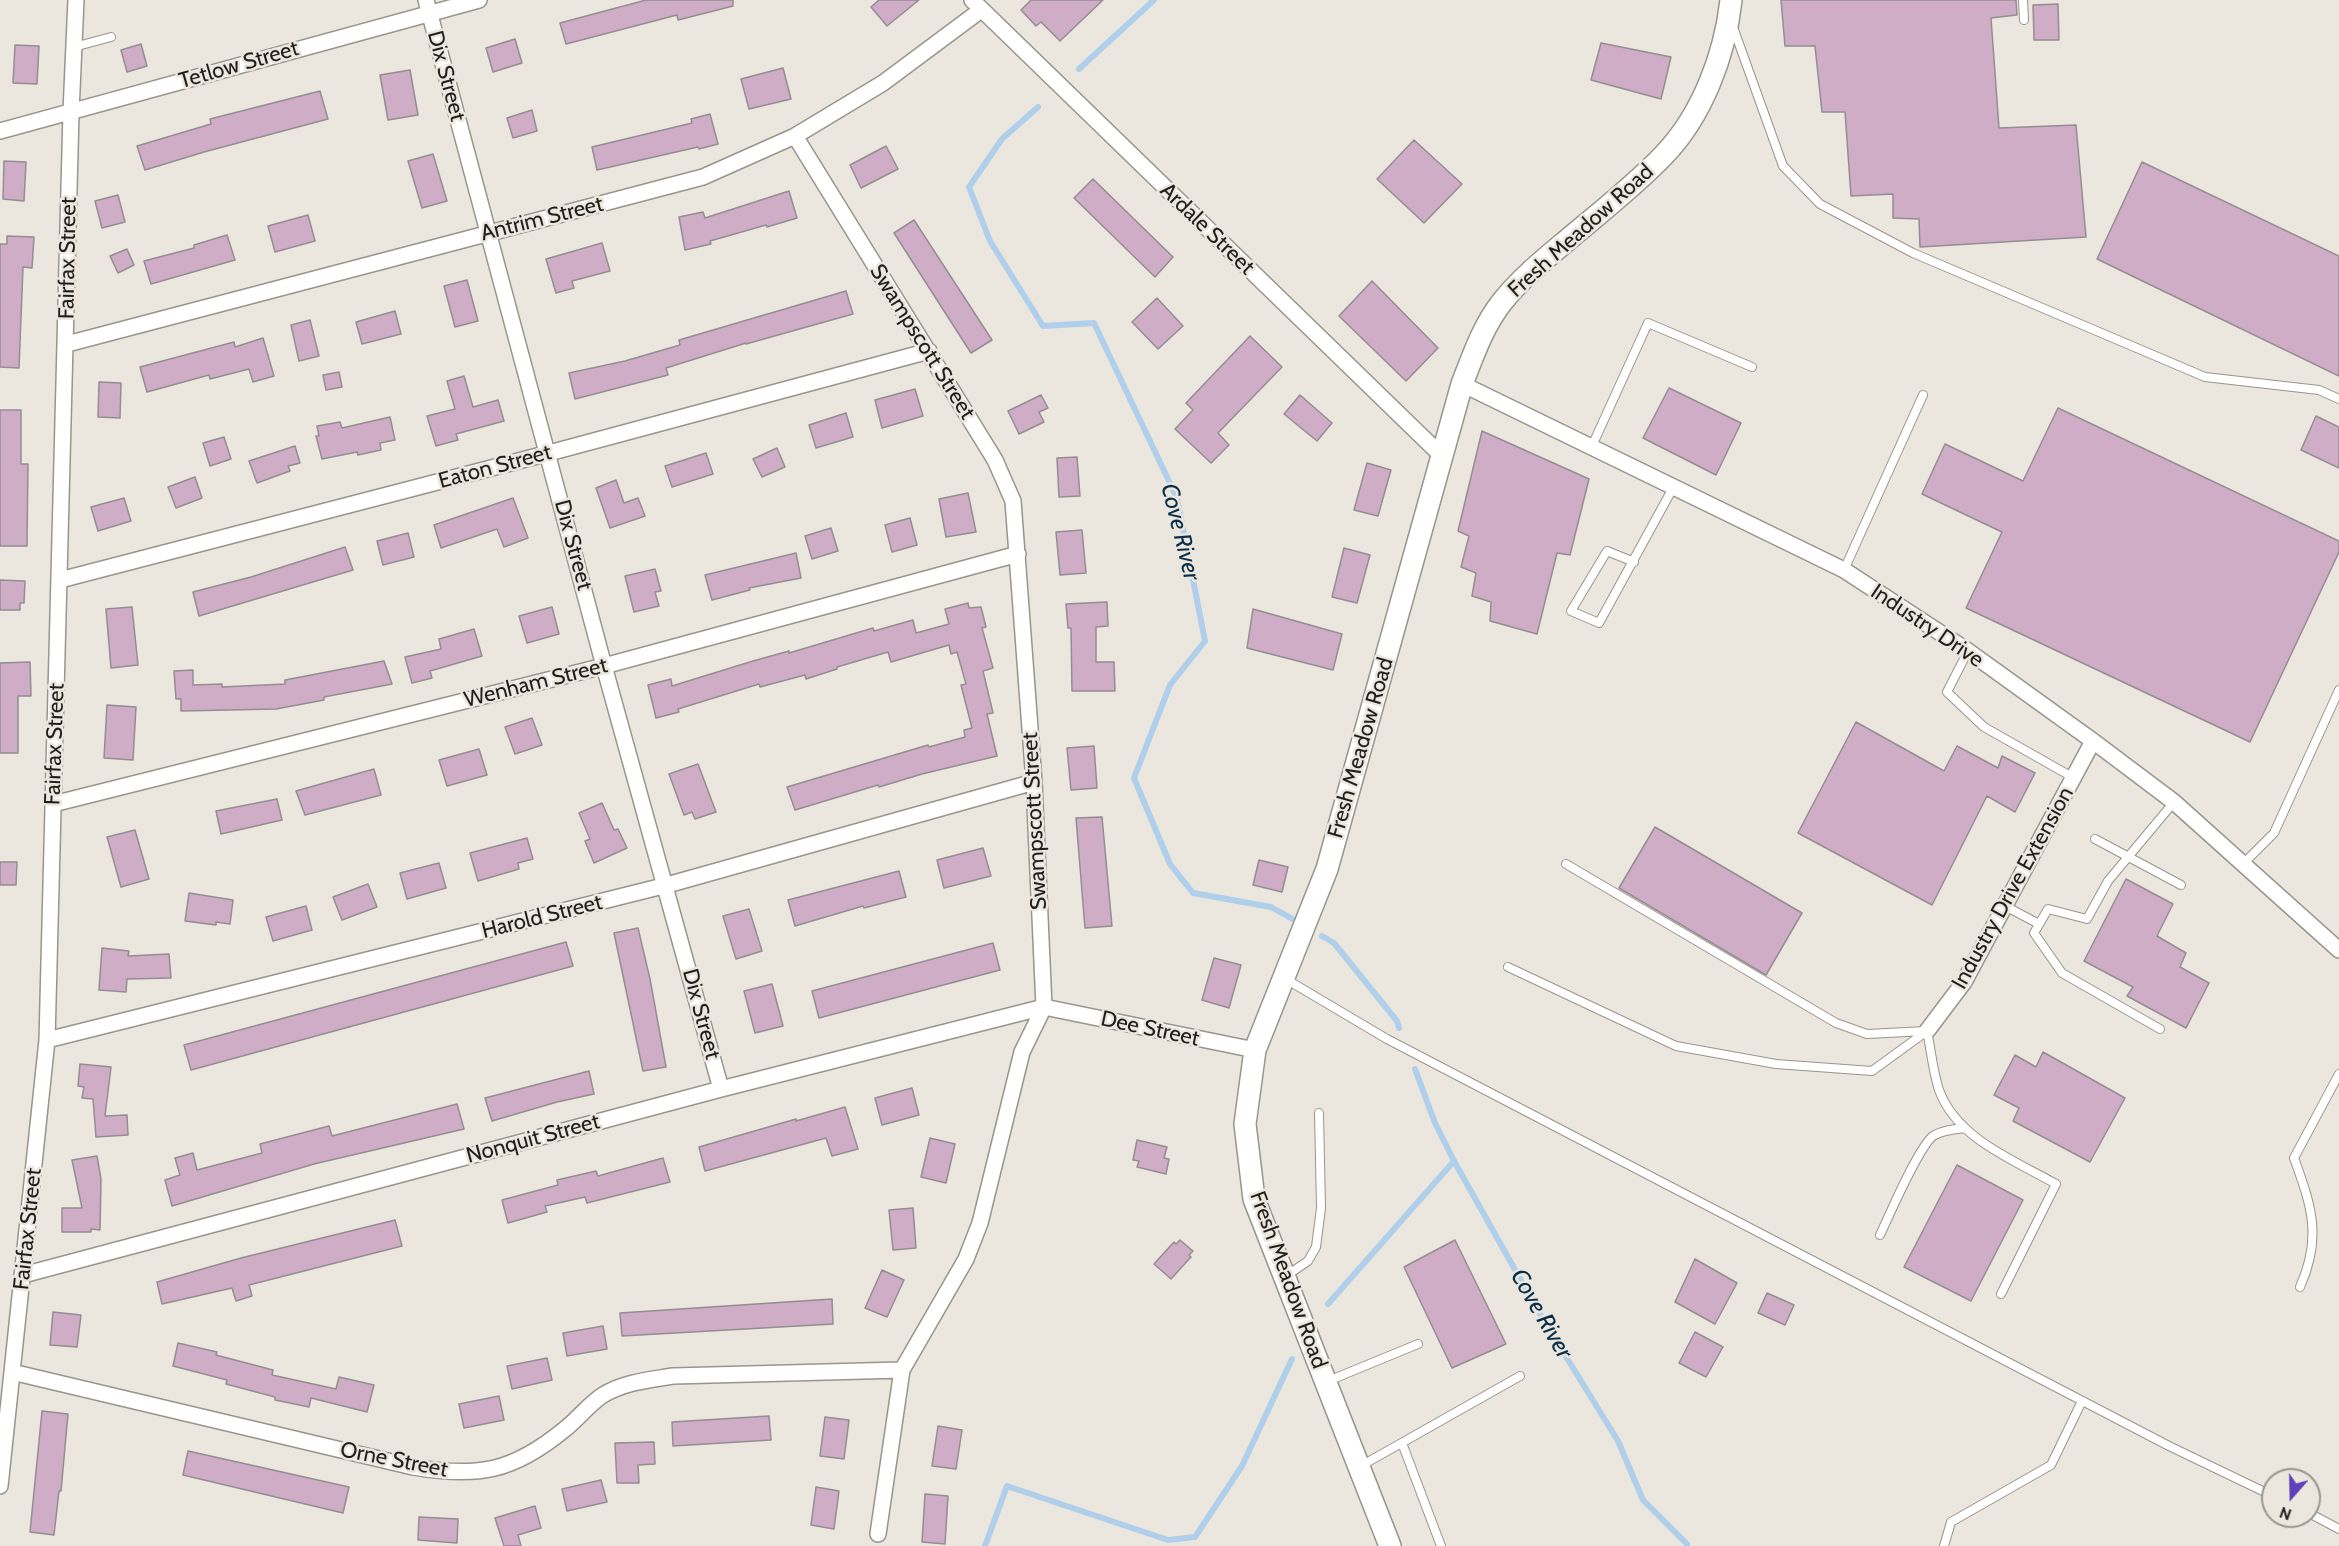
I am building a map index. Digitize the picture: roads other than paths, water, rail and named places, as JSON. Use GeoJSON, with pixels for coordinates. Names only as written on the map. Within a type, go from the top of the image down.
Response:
{"type":"FeatureCollection","features":[{"type":"Feature","properties":{"kind":"street","name":"Fairfax Street"},"geometry":{"type":"LineString","coordinates":[[0,1486],[47,1040],[67,344],[71,112],[76,0]]}},
{"type":"Feature","properties":{"kind":"street","name":"Tetlow Street"},"geometry":{"type":"LineString","coordinates":[[0,131],[427,6],[479,0]]}},
{"type":"Feature","properties":{"kind":"street","name":"Antrim Street"},"geometry":{"type":"LineString","coordinates":[[67,344],[703,177],[795,136],[883,83],[976,5]]}},
{"type":"Feature","properties":{"kind":"street","name":"Ardale Street"},"geometry":{"type":"LineString","coordinates":[[976,5],[1443,457]]}},
{"type":"Feature","properties":{"kind":"street","name":"Dix Street"},"geometry":{"type":"LineString","coordinates":[[427,6],[549,453],[604,666],[667,885],[722,1089]]}},
{"type":"Feature","properties":{"kind":"street","name":"Fresh Meadow Road"},"geometry":{"type":"LineString","coordinates":[[1390,1546],[1254,1199],[1245,1124],[1255,1050],[1327,869],[1462,384],[1483,332],[1506,297],[1525,276],[1665,155],[1693,116],[1712,77],[1724,43],[1730,8]]}},
{"type":"Feature","properties":{"kind":"street","name":"Swampscott Street"},"geometry":{"type":"LineString","coordinates":[[795,136],[995,460],[1013,501],[1034,782],[1044,1007],[1022,1052],[980,1223],[966,1258],[902,1370],[878,1534]]}},
{"type":"Feature","properties":{"kind":"street","name":"Eaton Street"},"geometry":{"type":"LineString","coordinates":[[60,580],[549,453],[929,351]]}},
{"type":"Feature","properties":{"kind":"street","name":"Industry Drive"},"geometry":{"type":"LineString","coordinates":[[1462,384],[1844,570],[1968,651],[2174,802],[2339,950]]}},
{"type":"Feature","properties":{"kind":"street","name":"Wenham Street"},"geometry":{"type":"LineString","coordinates":[[53,804],[604,666],[1018,554]]}},
{"type":"Feature","properties":{"kind":"street","name":"Industry Drive Extension"},"geometry":{"type":"LineString","coordinates":[[1928,1031],[1964,982],[2093,741]]}},
{"type":"Feature","properties":{"kind":"street","name":"Harold Street"},"geometry":{"type":"LineString","coordinates":[[47,1040],[667,885],[1034,782]]}},
{"type":"Feature","properties":{"kind":"street","name":"Dee Street"},"geometry":{"type":"LineString","coordinates":[[1044,1007],[1255,1050]]}},
{"type":"Feature","properties":{"kind":"street","name":"Nonquit Street"},"geometry":{"type":"LineString","coordinates":[[23,1275],[722,1089],[1044,1007]]}},
{"type":"Feature","properties":{"kind":"street","name":"Orne Street"},"geometry":{"type":"LineString","coordinates":[[12,1372],[413,1467],[448,1473],[481,1471],[510,1464],[538,1449],[602,1396],[635,1382],[673,1376],[902,1370]]}},
{"type":"Feature","properties":{"kind":"lane"},"geometry":{"type":"LineString","coordinates":[[2023,0],[2024,20]]}},
{"type":"Feature","properties":{"kind":"lane"},"geometry":{"type":"LineString","coordinates":[[1730,8],[1783,166],[1820,204],[1913,253],[2205,377],[2319,390],[2339,399]]}},
{"type":"Feature","properties":{"kind":"lane"},"geometry":{"type":"LineString","coordinates":[[74,47],[111,37]]}},
{"type":"Feature","properties":{"kind":"lane"},"geometry":{"type":"LineString","coordinates":[[1592,446],[1648,323],[1752,367]]}},
{"type":"Feature","properties":{"kind":"lane"},"geometry":{"type":"LineString","coordinates":[[1844,570],[1923,395]]}},
{"type":"Feature","properties":{"kind":"lane"},"geometry":{"type":"LineString","coordinates":[[1634,562],[1607,551],[1571,611],[1599,623],[1634,562],[1674,486]]}},
{"type":"Feature","properties":{"kind":"lane"},"geometry":{"type":"LineString","coordinates":[[1968,651],[1947,692],[1984,727],[2074,778]]}},
{"type":"Feature","properties":{"kind":"lane"},"geometry":{"type":"LineString","coordinates":[[2244,864],[2274,833],[2339,690]]}},
{"type":"Feature","properties":{"kind":"lane"},"geometry":{"type":"LineString","coordinates":[[2160,1029],[2062,973],[2034,933],[2048,909],[2087,919],[2108,881],[2174,802]]}},
{"type":"Feature","properties":{"kind":"lane"},"geometry":{"type":"LineString","coordinates":[[2095,839],[2181,885]]}},
{"type":"Feature","properties":{"kind":"lane"},"geometry":{"type":"LineString","coordinates":[[1566,864],[1836,1023],[1868,1034],[1928,1031]]}},
{"type":"Feature","properties":{"kind":"lane"},"geometry":{"type":"LineString","coordinates":[[2006,906],[2039,924]]}},
{"type":"Feature","properties":{"kind":"lane"},"geometry":{"type":"LineString","coordinates":[[1508,967],[1676,1046],[1776,1064],[1872,1071],[1928,1031]]}},
{"type":"Feature","properties":{"kind":"lane"},"geometry":{"type":"LineString","coordinates":[[1283,977],[1387,1039],[2169,1446],[2261,1490]]}},
{"type":"Feature","properties":{"kind":"lane"},"geometry":{"type":"LineString","coordinates":[[1928,1031],[1939,1090],[1954,1115],[1965,1128],[1988,1146],[2056,1184],[2001,1294]]}},
{"type":"Feature","properties":{"kind":"lane"},"geometry":{"type":"LineString","coordinates":[[2300,1287],[2310,1266],[2314,1233],[2306,1191],[2294,1158],[2339,1074]]}},
{"type":"Feature","properties":{"kind":"lane"},"geometry":{"type":"LineString","coordinates":[[1285,1277],[1308,1261],[1316,1247],[1321,1208],[1319,1113]]}},
{"type":"Feature","properties":{"kind":"lane"},"geometry":{"type":"LineString","coordinates":[[1880,1235],[1921,1152],[1933,1136],[1965,1128]]}},
{"type":"Feature","properties":{"kind":"lane"},"geometry":{"type":"LineString","coordinates":[[1326,1382],[1418,1344]]}},
{"type":"Feature","properties":{"kind":"lane"},"geometry":{"type":"LineString","coordinates":[[1359,1467],[1520,1376]]}},
{"type":"Feature","properties":{"kind":"lane"},"geometry":{"type":"LineString","coordinates":[[1944,1546],[1951,1522],[2050,1464],[2082,1401]]}},
{"type":"Feature","properties":{"kind":"lane"},"geometry":{"type":"LineString","coordinates":[[1402,1443],[1441,1546]]}},
{"type":"Feature","properties":{"kind":"lane"},"geometry":{"type":"LineString","coordinates":[[2321,1519],[2339,1529]]}},
{"type":"Feature","properties":{"kind":"waterway","name":"Cove River"},"geometry":{"type":"LineString","coordinates":[[1079,69],[1154,0]]}},
{"type":"Feature","properties":{"kind":"waterway","name":"Cove River"},"geometry":{"type":"LineString","coordinates":[[1038,107],[1002,139],[969,187],[990,241],[1043,326],[1094,323],[1177,498],[1205,641],[1170,685],[1134,778],[1170,864],[1193,893],[1271,907],[1298,922]]}},
{"type":"Feature","properties":{"kind":"waterway","name":"Cove River"},"geometry":{"type":"LineString","coordinates":[[1322,936],[1334,943],[1397,1021],[1399,1028]]}},
{"type":"Feature","properties":{"kind":"waterway","name":"Cove River"},"geometry":{"type":"LineString","coordinates":[[1415,1069],[1435,1123],[1454,1161],[1541,1316],[1618,1441],[1643,1500],[1687,1546]]}},
{"type":"Feature","properties":{"kind":"waterway"},"geometry":{"type":"LineString","coordinates":[[1328,1304],[1454,1161]]}},
{"type":"Feature","properties":{"kind":"waterway"},"geometry":{"type":"LineString","coordinates":[[985,1546],[1007,1486],[1168,1540],[1195,1537],[1242,1466],[1292,1359]]}}]}
